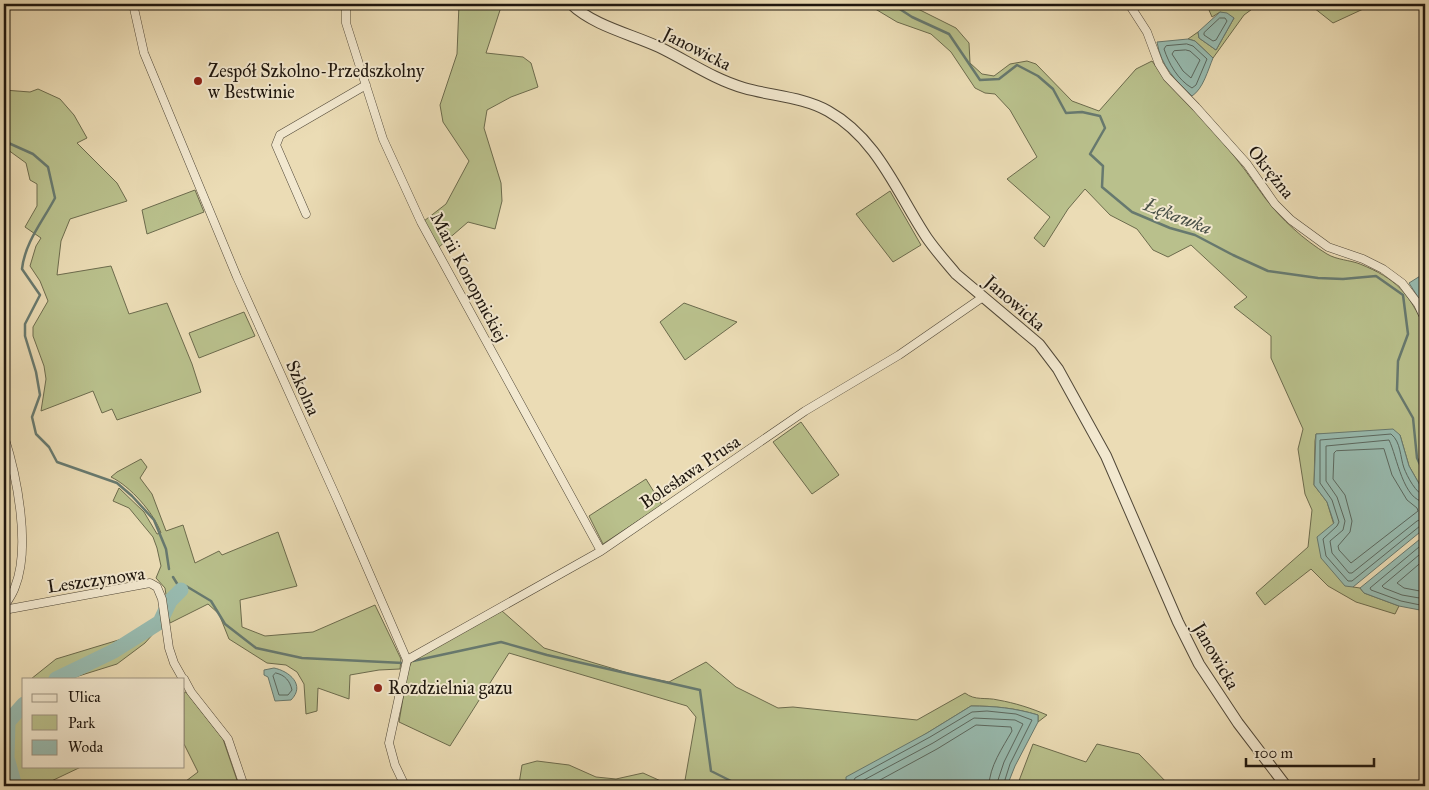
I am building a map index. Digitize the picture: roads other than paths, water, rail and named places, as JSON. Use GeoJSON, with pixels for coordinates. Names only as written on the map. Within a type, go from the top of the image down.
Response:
{"type":"FeatureCollection","features":[{"type":"Feature","properties":{"kind":"street","name":"Szkolna"},"geometry":{"type":"LineString","coordinates":[[133,4],[144,53],[236,277],[338,501],[406,660]]}},
{"type":"Feature","properties":{"kind":"street","name":"Marii Konopnickiej"},"geometry":{"type":"LineString","coordinates":[[346,4],[346,23],[383,139],[421,222],[601,551]]}},
{"type":"Feature","properties":{"kind":"street","name":"Janowicka"},"geometry":{"type":"LineString","coordinates":[[571,4],[589,18],[636,36],[706,74],[744,88],[816,105],[829,111],[847,124],[874,152],[936,250],[956,274],[1039,344],[1062,375],[1106,456],[1178,622],[1199,664],[1238,723],[1286,786]]}},
{"type":"Feature","properties":{"kind":"street","name":"Okrężna"},"geometry":{"type":"LineString","coordinates":[[1129,4],[1147,32],[1159,64],[1167,78],[1247,164],[1276,204],[1291,220],[1328,247],[1363,259],[1384,269],[1402,283],[1418,304],[1425,319]]}},
{"type":"Feature","properties":{"kind":"street"},"geometry":{"type":"LineString","coordinates":[[306,214],[276,145],[280,134],[366,85]]}},
{"type":"Feature","properties":{"kind":"street","name":"Bolesława Prusa"},"geometry":{"type":"LineString","coordinates":[[406,660],[601,551],[805,411],[899,355],[983,297]]}},
{"type":"Feature","properties":{"kind":"street"},"geometry":{"type":"LineString","coordinates":[[4,436],[10,456],[22,532],[22,564],[15,588],[4,608]]}},
{"type":"Feature","properties":{"kind":"street","name":"Leszczynowa"},"geometry":{"type":"LineString","coordinates":[[4,608],[150,583],[157,587],[162,599],[169,648],[174,663],[183,678]]}},
{"type":"Feature","properties":{"kind":"street"},"geometry":{"type":"LineString","coordinates":[[405,786],[395,765],[390,742],[406,660]]}},
{"type":"Feature","properties":{"kind":"street","name":"Leszczynowa"},"geometry":{"type":"LineString","coordinates":[[185,681],[191,692],[228,739],[244,786]]}},
{"type":"Feature","properties":{"kind":"water"},"geometry":{"type":"Polygon","coordinates":[[[1220,12],[1227,13],[1234,18],[1216,50],[1199,38],[1198,32],[1220,12]]]}},
{"type":"Feature","properties":{"kind":"water"},"geometry":{"type":"Polygon","coordinates":[[[1188,39],[1195,41],[1213,58],[1202,84],[1192,96],[1165,65],[1157,42],[1188,39]]]}},
{"type":"Feature","properties":{"kind":"water"},"geometry":{"type":"Polygon","coordinates":[[[1425,273],[1425,308],[1409,283],[1425,273]]]}},
{"type":"Feature","properties":{"kind":"water"},"geometry":{"type":"Polygon","coordinates":[[[1393,429],[1400,435],[1409,466],[1425,494],[1425,528],[1353,587],[1345,586],[1321,558],[1317,537],[1334,523],[1327,502],[1314,485],[1316,434],[1393,429]]]}},
{"type":"Feature","properties":{"kind":"water"},"geometry":{"type":"Polygon","coordinates":[[[1425,535],[1425,611],[1399,606],[1364,593],[1360,588],[1425,535]]]}},
{"type":"Feature","properties":{"kind":"water"},"geometry":{"type":"Polygon","coordinates":[[[274,668],[285,672],[294,679],[297,689],[291,700],[275,701],[268,677],[264,675],[264,670],[274,668]]]}},
{"type":"Feature","properties":{"kind":"water"},"geometry":{"type":"Polygon","coordinates":[[[971,706],[1004,708],[1038,715],[1038,722],[1015,766],[1007,786],[857,786],[846,783],[846,777],[927,733],[971,706]]]}},
{"type":"Feature","properties":{"kind":"waterway","name":"Łękawka"},"geometry":{"type":"LineString","coordinates":[[892,4],[912,17],[949,34],[980,80],[999,79],[1017,65],[1038,76],[1053,89],[1066,113],[1082,112],[1100,116],[1105,128],[1090,154],[1103,166],[1102,187],[1132,212],[1170,228],[1195,235],[1268,271],[1318,278],[1343,279],[1376,276],[1403,295],[1408,334],[1398,361],[1397,390],[1413,418],[1417,458],[1425,475]]}},
{"type":"Feature","properties":{"kind":"waterway"},"geometry":{"type":"LineString","coordinates":[[4,141],[33,154],[48,167],[55,198],[35,232],[27,250],[22,269],[40,295],[25,324],[25,336],[36,372],[40,395],[32,417],[36,434],[49,447],[57,462],[117,483],[132,496],[154,520],[166,549],[169,569]]}},
{"type":"Feature","properties":{"kind":"waterway"},"geometry":{"type":"LineString","coordinates":[[173,577],[181,590],[186,586],[211,601],[225,624],[256,648],[302,658],[403,663]]}},
{"type":"Feature","properties":{"kind":"waterway"},"geometry":{"type":"LineString","coordinates":[[58,678],[114,651],[160,622],[170,601],[181,590]]}},
{"type":"Feature","properties":{"kind":"waterway"},"geometry":{"type":"LineString","coordinates":[[413,661],[501,642],[547,655],[700,690],[711,771],[741,786]]}},
{"type":"Feature","properties":{"kind":"waterway"},"geometry":{"type":"LineString","coordinates":[[15,786],[7,758],[8,722],[22,706]]}},
{"type":"Feature","properties":{"kind":"place","name":"Zespół Szkolno-Przedszkolny w Bestwinie"},"geometry":{"type":"Point","coordinates":[198,81]}},
{"type":"Feature","properties":{"kind":"place","name":"Rozdzielnia gazu"},"geometry":{"type":"Point","coordinates":[378,688]}}]}
